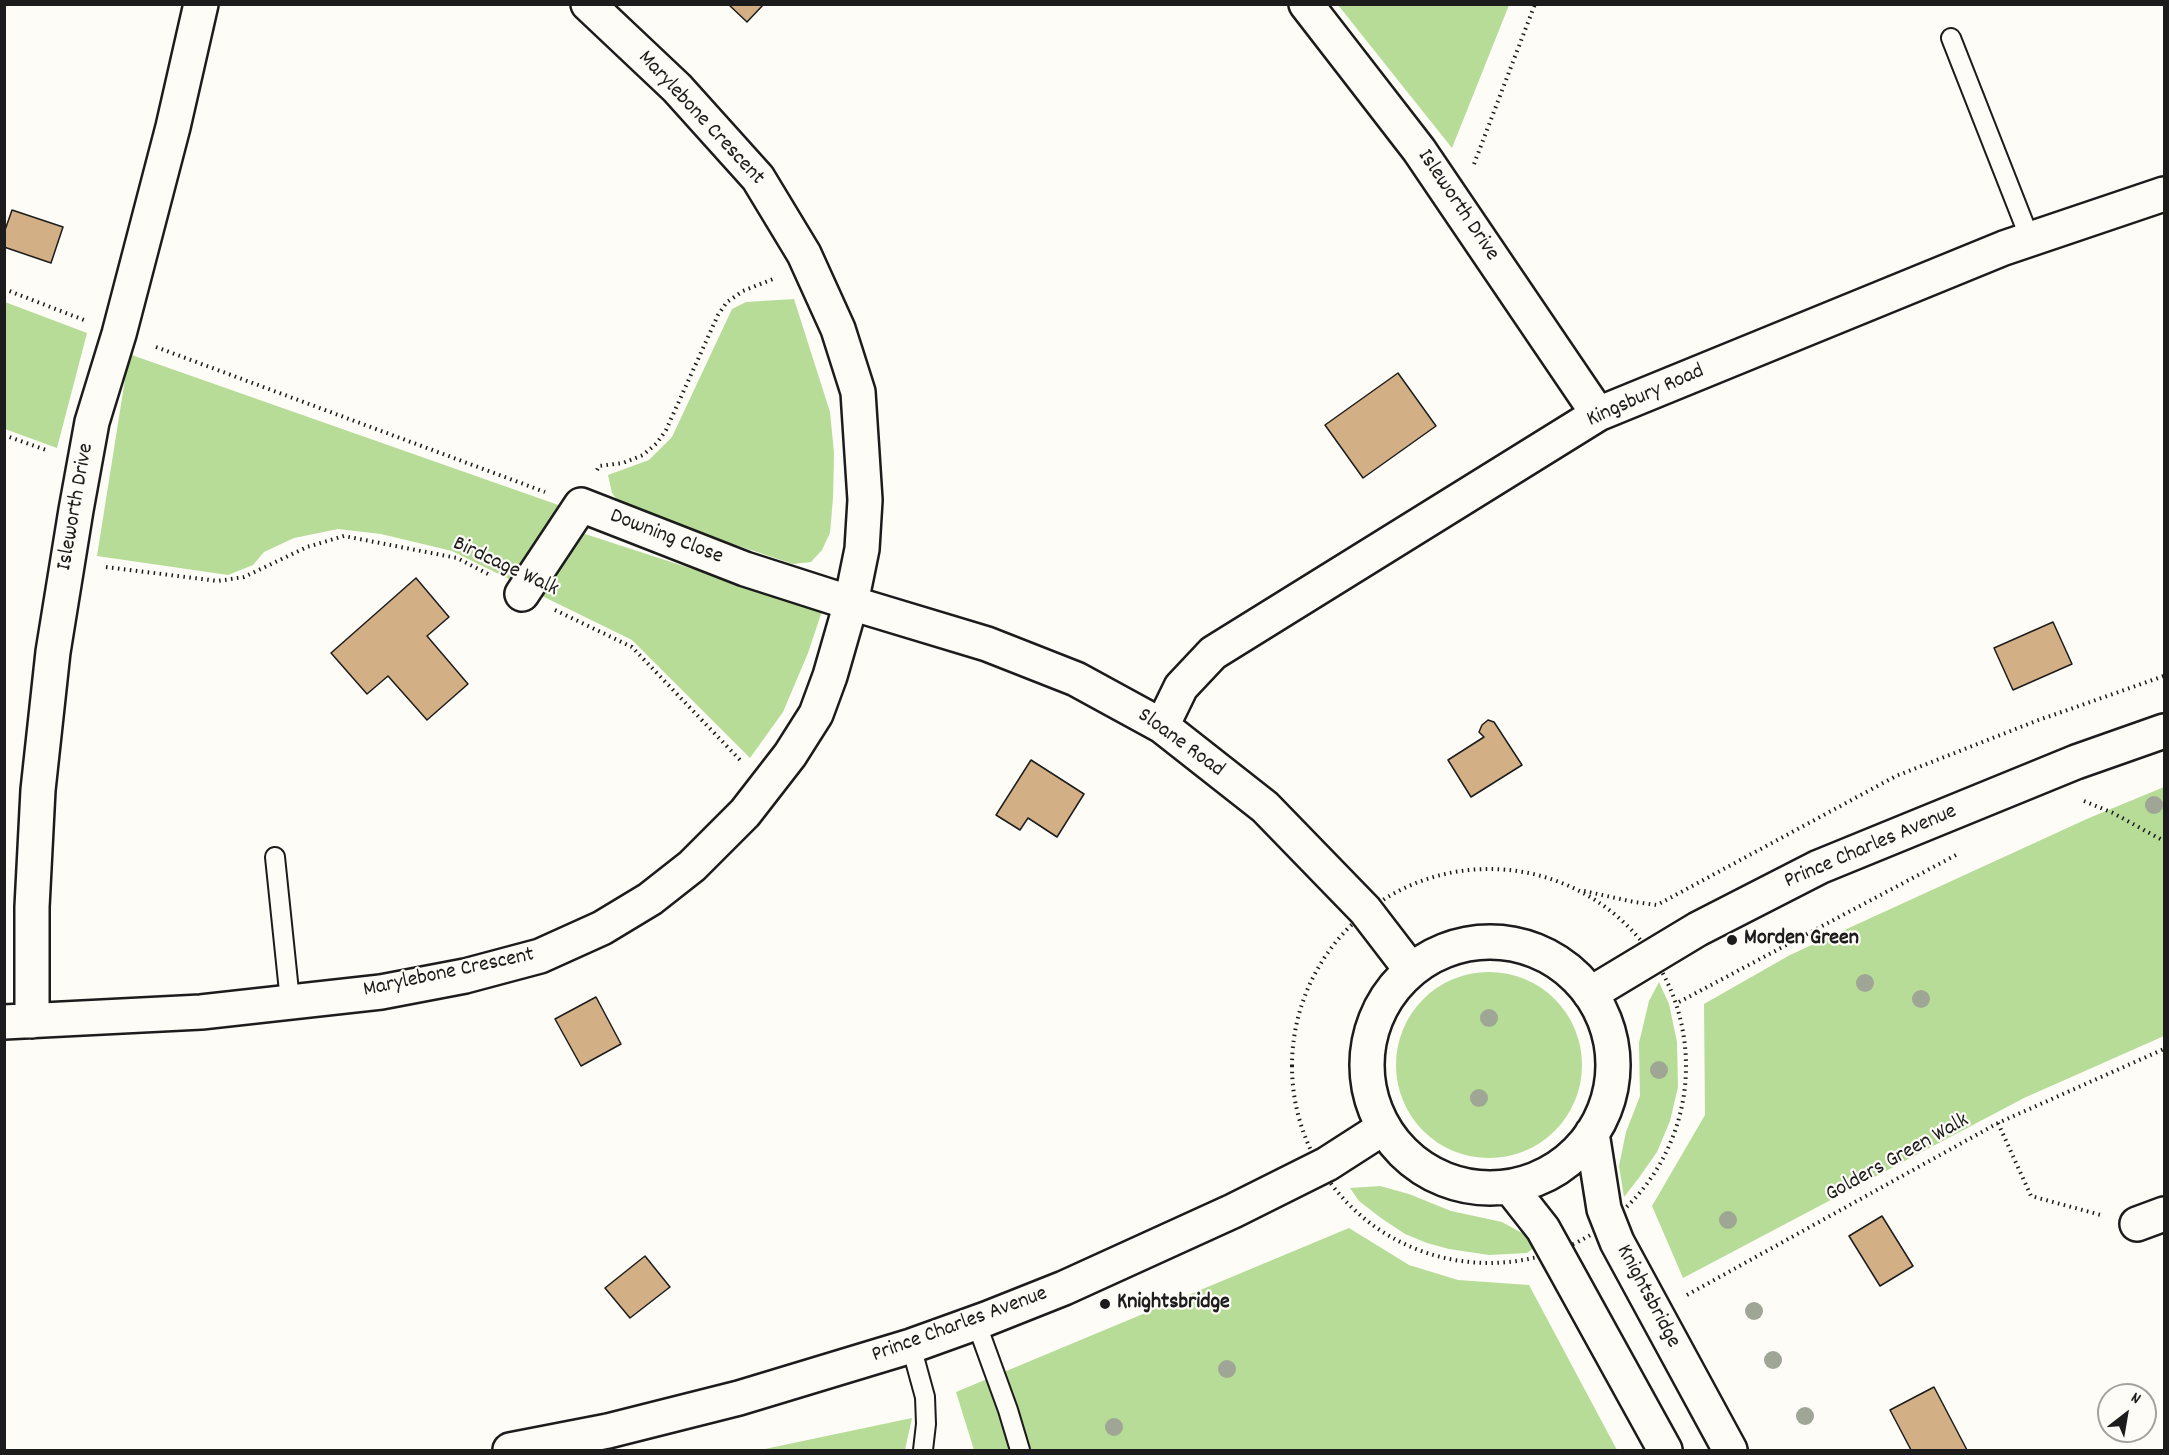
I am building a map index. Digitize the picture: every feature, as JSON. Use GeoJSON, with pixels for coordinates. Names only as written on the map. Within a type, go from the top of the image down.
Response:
{"type":"FeatureCollection","features":[{"type":"Feature","properties":{"kind":"street","name":"Isleworth Drive"},"geometry":{"type":"LineString","coordinates":[[18,1022],[32,907],[39,790],[53,652],[84,464],[92,422],[119,334],[173,127],[201,4]]}},
{"type":"Feature","properties":{"kind":"street","name":"Marylebone Crescent"},"geometry":{"type":"LineString","coordinates":[[18,1022],[201,1012],[381,992],[465,976],[540,956],[602,928],[650,899],[692,866],[745,813],[790,755],[816,714],[830,676],[851,603],[862,549],[865,500],[858,392],[838,328],[809,264],[758,178],[677,88],[588,4]]}},
{"type":"Feature","properties":{"kind":"street","name":"Isleworth Drive"},"geometry":{"type":"LineString","coordinates":[[1306,4],[1419,150],[1598,414]]}},
{"type":"Feature","properties":{"kind":"street","name":"Kingsbury Road"},"geometry":{"type":"LineString","coordinates":[[1162,726],[1181,687],[1214,653],[1598,414],[2004,248],[2164,194]]}},
{"type":"Feature","properties":{"kind":"street","name":"Downing Close"},"geometry":{"type":"LineString","coordinates":[[522,594],[581,505],[746,569],[851,603]]}},
{"type":"Feature","properties":{"kind":"street","name":"Sloane Road"},"geometry":{"type":"LineString","coordinates":[[851,603],[987,644],[1076,679],[1162,726],[1265,807],[1365,910],[1411,970]]}},
{"type":"Feature","properties":{"kind":"street","name":"Prince Charles Avenue"},"geometry":{"type":"LineString","coordinates":[[1590,994],[1698,929],[1819,867],[2046,774],[2164,731]]}},
{"type":"Feature","properties":{"kind":"street"},"geometry":{"type":"LineString","coordinates":[[1486,942],[1506,943],[1545,955],[1562,965],[1577,978],[1590,994],[1602,1015],[1610,1039],[1613,1064],[1611,1088],[1604,1112],[1592,1133],[1576,1153],[1557,1168],[1534,1180],[1510,1187],[1473,1187],[1438,1177],[1407,1156],[1383,1128],[1368,1087],[1366,1065],[1368,1044],[1374,1022],[1383,1003],[1411,970],[1428,958],[1446,950],[1486,942]]}},
{"type":"Feature","properties":{"kind":"street","name":"Prince Charles Avenue"},"geometry":{"type":"LineString","coordinates":[[510,1450],[608,1431],[739,1398],[911,1346],[976,1323],[1064,1288],[1233,1211],[1322,1167],[1383,1128]]}},
{"type":"Feature","properties":{"kind":"street","name":"Knightsbridge"},"geometry":{"type":"LineString","coordinates":[[1592,1133],[1604,1209],[1617,1242],[1730,1450]]}},
{"type":"Feature","properties":{"kind":"street"},"geometry":{"type":"LineString","coordinates":[[1510,1187],[1543,1229],[1665,1450]]}},
{"type":"Feature","properties":{"kind":"lane"},"geometry":{"type":"LineString","coordinates":[[1951,38],[2030,239]]}},
{"type":"Feature","properties":{"kind":"lane"},"geometry":{"type":"LineString","coordinates":[[274,857],[290,1001]]}},
{"type":"Feature","properties":{"kind":"lane"},"geometry":{"type":"LineString","coordinates":[[976,1323],[1020,1450]]}},
{"type":"Feature","properties":{"kind":"lane"},"geometry":{"type":"LineString","coordinates":[[911,1346],[925,1397],[926,1424],[923,1450]]}},
{"type":"Feature","properties":{"kind":"path"},"geometry":{"type":"LineString","coordinates":[[1458,207],[1535,4]]}},
{"type":"Feature","properties":{"kind":"path"},"geometry":{"type":"LineString","coordinates":[[4,289],[119,334],[581,505],[599,466],[623,463],[643,455],[657,443],[666,430],[718,315],[727,302],[743,291],[809,264]]}},
{"type":"Feature","properties":{"kind":"path"},"geometry":{"type":"LineString","coordinates":[[4,435],[84,464]]}},
{"type":"Feature","properties":{"kind":"path","name":"Birdcage Walk"},"geometry":{"type":"LineString","coordinates":[[67,562],[218,581],[244,577],[307,547],[344,536],[457,558],[522,594],[632,647],[766,786]]}},
{"type":"Feature","properties":{"kind":"path"},"geometry":{"type":"LineString","coordinates":[[1581,890],[1622,916],[1654,956],[1679,1002],[1685,1032],[1687,1077],[1672,1139],[1652,1174],[1631,1201],[1609,1220],[1541,1259],[1497,1267],[1462,1264],[1420,1253],[1382,1232],[1354,1208],[1322,1167],[1304,1133],[1298,1112],[1292,1067],[1296,1015],[1308,980],[1327,948],[1365,910],[1387,893],[1402,887],[1439,877],[1482,870],[1537,874],[1581,890],[1634,902],[1657,904],[1896,776],[2036,721],[2164,676]]}},
{"type":"Feature","properties":{"kind":"path"},"geometry":{"type":"LineString","coordinates":[[2046,774],[2085,802],[2113,813],[2164,841]]}},
{"type":"Feature","properties":{"kind":"path"},"geometry":{"type":"LineString","coordinates":[[2075,806],[2096,797]]}},
{"type":"Feature","properties":{"kind":"path"},"geometry":{"type":"LineString","coordinates":[[1679,1002],[1960,853]]}},
{"type":"Feature","properties":{"kind":"path","name":"Golders Green Walk"},"geometry":{"type":"LineString","coordinates":[[1656,1315],[1706,1284],[1998,1123],[2164,1049]]}},
{"type":"Feature","properties":{"kind":"path"},"geometry":{"type":"LineString","coordinates":[[1998,1123],[2031,1196],[2151,1219]]}},
{"type":"Feature","properties":{"kind":"green space"},"geometry":{"type":"Polygon","coordinates":[[[1338,5],[1509,5],[1452,148],[1338,5]]]}},
{"type":"Feature","properties":{"kind":"green space"},"geometry":{"type":"Polygon","coordinates":[[[794,299],[830,412],[834,453],[833,498],[830,533],[822,550],[811,562],[793,564],[622,507],[612,493],[608,475],[649,460],[672,437],[732,309],[746,302],[794,299]]]}},
{"type":"Feature","properties":{"kind":"green space"},"geometry":{"type":"Polygon","coordinates":[[[5,302],[87,333],[57,448],[5,429],[5,302]]]}},
{"type":"Feature","properties":{"kind":"green space"},"geometry":{"type":"Polygon","coordinates":[[[129,354],[564,507],[515,582],[452,551],[381,534],[338,529],[294,538],[264,552],[253,565],[228,575],[97,556],[129,354]]]}},
{"type":"Feature","properties":{"kind":"green space"},"geometry":{"type":"Polygon","coordinates":[[[582,533],[822,611],[808,653],[783,712],[750,758],[632,640],[540,595],[582,533]]]}},
{"type":"Feature","properties":{"kind":"green space"},"geometry":{"type":"Polygon","coordinates":[[[2164,787],[2164,1036],[2024,1098],[1683,1278],[1652,1206],[1705,1115],[1704,1004],[1790,955],[2089,818],[2164,787]]]}},
{"type":"Feature","properties":{"kind":"green space"},"geometry":{"type":"Polygon","coordinates":[[[1489,972],[1524,979],[1555,999],[1575,1030],[1582,1065],[1575,1100],[1555,1131],[1524,1151],[1489,1158],[1454,1151],[1423,1131],[1403,1100],[1396,1065],[1403,1030],[1423,999],[1454,979],[1489,972]]]}},
{"type":"Feature","properties":{"kind":"green space"},"geometry":{"type":"Polygon","coordinates":[[[1659,982],[1669,1004],[1677,1042],[1678,1087],[1670,1121],[1657,1152],[1624,1197],[1619,1166],[1626,1132],[1640,1096],[1639,1043],[1649,1001],[1659,982]]]}},
{"type":"Feature","properties":{"kind":"green space"},"geometry":{"type":"Polygon","coordinates":[[[1380,1186],[1409,1194],[1451,1211],[1502,1222],[1522,1233],[1534,1248],[1527,1253],[1489,1255],[1427,1243],[1405,1234],[1381,1218],[1359,1201],[1350,1188],[1380,1186]]]}},
{"type":"Feature","properties":{"kind":"green space"},"geometry":{"type":"Polygon","coordinates":[[[1349,1228],[1409,1265],[1458,1280],[1529,1285],[1617,1450],[974,1450],[956,1392],[1349,1228]]]}},
{"type":"Feature","properties":{"kind":"green space"},"geometry":{"type":"Polygon","coordinates":[[[912,1418],[905,1450],[760,1450],[912,1418]]]}},
{"type":"Feature","properties":{"kind":"building"},"geometry":{"type":"Polygon","coordinates":[[[728,4],[764,4],[747,22],[728,4]]]}},
{"type":"Feature","properties":{"kind":"building"},"geometry":{"type":"Polygon","coordinates":[[[12,210],[63,227],[51,263],[4,247],[4,233],[12,210]]]}},
{"type":"Feature","properties":{"kind":"building"},"geometry":{"type":"Polygon","coordinates":[[[1398,373],[1436,426],[1363,478],[1325,425],[1398,373]]]}},
{"type":"Feature","properties":{"kind":"building"},"geometry":{"type":"Polygon","coordinates":[[[416,578],[449,617],[427,636],[468,684],[427,720],[388,676],[367,694],[331,653],[416,578]]]}},
{"type":"Feature","properties":{"kind":"building"},"geometry":{"type":"Polygon","coordinates":[[[2053,622],[2072,664],[2013,690],[1994,648],[2053,622]]]}},
{"type":"Feature","properties":{"kind":"building"},"geometry":{"type":"Polygon","coordinates":[[[1488,720],[1494,722],[1522,765],[1471,797],[1448,760],[1484,737],[1479,732],[1488,720]]]}},
{"type":"Feature","properties":{"kind":"building"},"geometry":{"type":"Polygon","coordinates":[[[1031,760],[1084,794],[1057,837],[1028,818],[1020,830],[996,815],[1031,760]]]}},
{"type":"Feature","properties":{"kind":"building"},"geometry":{"type":"Polygon","coordinates":[[[596,997],[621,1044],[581,1066],[555,1019],[596,997]]]}},
{"type":"Feature","properties":{"kind":"building"},"geometry":{"type":"Polygon","coordinates":[[[1882,1216],[1913,1266],[1880,1286],[1849,1236],[1882,1216]]]}},
{"type":"Feature","properties":{"kind":"building"},"geometry":{"type":"Polygon","coordinates":[[[645,1256],[670,1287],[630,1318],[605,1288],[645,1256]]]}},
{"type":"Feature","properties":{"kind":"building"},"geometry":{"type":"Polygon","coordinates":[[[1934,1387],[1967,1450],[1911,1450],[1890,1410],[1934,1387]]]}},
{"type":"Feature","properties":{"kind":"place","name":"Morden Green"},"geometry":{"type":"Point","coordinates":[1732,940]}},
{"type":"Feature","properties":{"kind":"place","name":"Knightsbridge"},"geometry":{"type":"Point","coordinates":[1105,1304]}}]}
